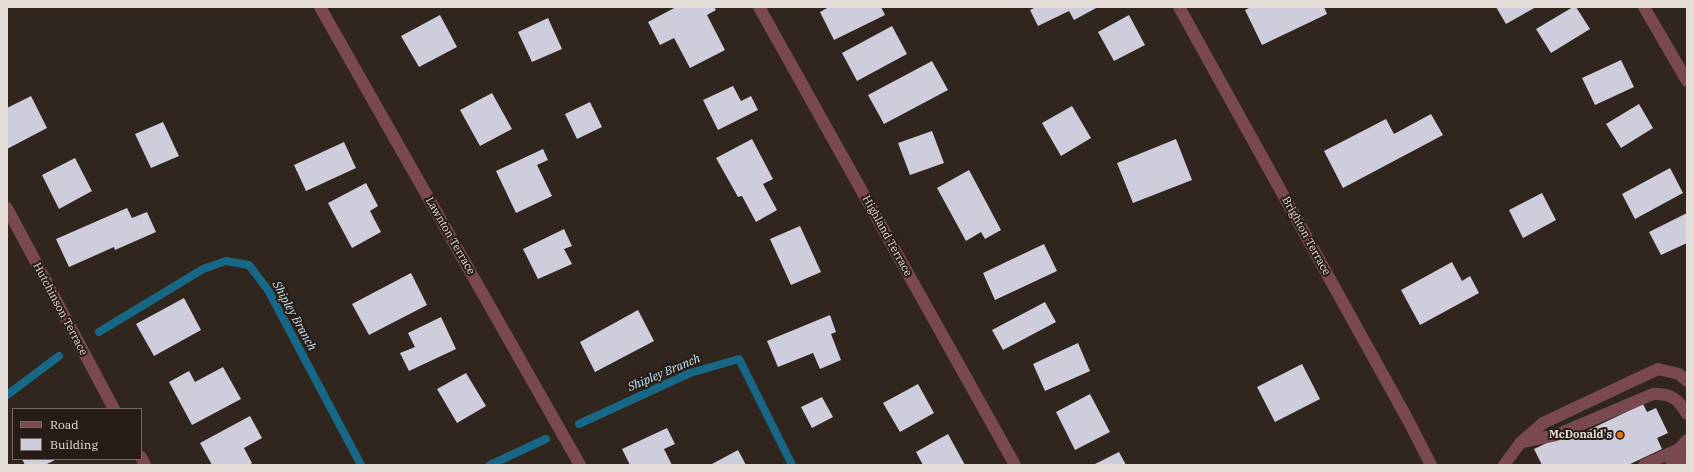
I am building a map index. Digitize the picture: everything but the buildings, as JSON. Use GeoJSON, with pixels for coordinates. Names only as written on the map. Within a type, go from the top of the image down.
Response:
{"type":"FeatureCollection","features":[{"type":"Feature","properties":{"kind":"street","name":"Lawnton Terrace"},"geometry":{"type":"LineString","coordinates":[[320,7],[580,465]]}},
{"type":"Feature","properties":{"kind":"street","name":"Highland Terrace"},"geometry":{"type":"LineString","coordinates":[[759,7],[1015,465]]}},
{"type":"Feature","properties":{"kind":"street","name":"Brighton Terrace"},"geometry":{"type":"LineString","coordinates":[[1178,7],[1405,413],[1431,465]]}},
{"type":"Feature","properties":{"kind":"street"},"geometry":{"type":"LineString","coordinates":[[1644,7],[1687,81]]}},
{"type":"Feature","properties":{"kind":"street","name":"Hutchinson Terrace"},"geometry":{"type":"LineString","coordinates":[[7,208],[113,408]]}},
{"type":"Feature","properties":{"kind":"street"},"geometry":{"type":"LineString","coordinates":[[1508,464],[1521,442],[1543,422],[1658,369],[1679,374],[1687,381]]}},
{"type":"Feature","properties":{"kind":"street"},"geometry":{"type":"LineString","coordinates":[[1521,442],[1556,435],[1653,394],[1665,394],[1671,396],[1679,403],[1687,414]]}},
{"type":"Feature","properties":{"kind":"street"},"geometry":{"type":"LineString","coordinates":[[1644,465],[1679,449],[1687,440]]}},
{"type":"Feature","properties":{"kind":"street"},"geometry":{"type":"LineString","coordinates":[[1670,465],[1687,457]]}},
{"type":"Feature","properties":{"kind":"waterway","name":"Shipley Branch"},"geometry":{"type":"LineString","coordinates":[[99,332],[203,269],[226,261],[249,265],[268,290],[361,465]]}},
{"type":"Feature","properties":{"kind":"waterway","name":"Shipley Branch"},"geometry":{"type":"LineString","coordinates":[[7,395],[59,356]]}},
{"type":"Feature","properties":{"kind":"waterway","name":"Shipley Branch"},"geometry":{"type":"LineString","coordinates":[[579,424],[690,373],[739,359],[792,465]]}},
{"type":"Feature","properties":{"kind":"waterway","name":"Shipley Branch"},"geometry":{"type":"LineString","coordinates":[[490,465],[546,439]]}},
{"type":"Feature","properties":{"kind":"place","name":"McDonald's"},"geometry":{"type":"Point","coordinates":[1620,435]}}]}
